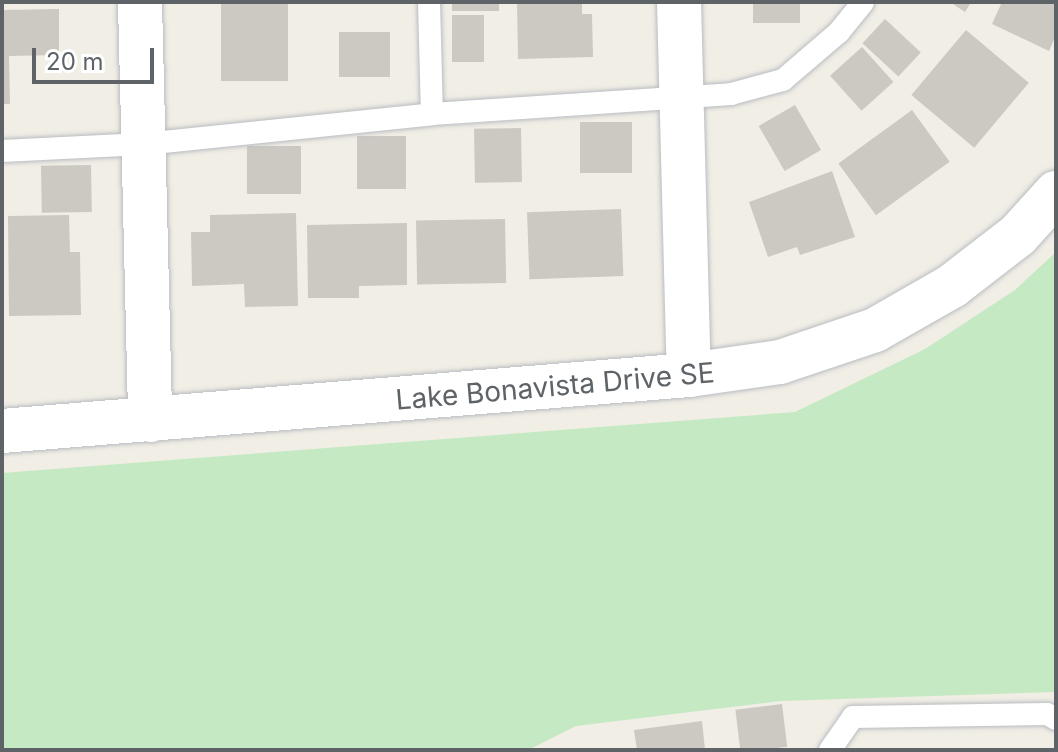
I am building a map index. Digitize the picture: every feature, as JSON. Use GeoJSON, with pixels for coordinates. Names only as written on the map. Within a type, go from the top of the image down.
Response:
{"type":"FeatureCollection","features":[{"type":"Feature","properties":{"kind":"street"},"geometry":{"type":"LineString","coordinates":[[140,2],[150,420]]}},
{"type":"Feature","properties":{"kind":"street"},"geometry":{"type":"LineString","coordinates":[[679,2],[689,375]]}},
{"type":"Feature","properties":{"kind":"street","name":"Lake Bonavista Drive SE"},"geometry":{"type":"LineString","coordinates":[[2,431],[689,375],[780,362],[875,330],[952,286],[1018,235],[1056,193]]}},
{"type":"Feature","properties":{"kind":"lane"},"geometry":{"type":"LineString","coordinates":[[429,2],[432,114]]}},
{"type":"Feature","properties":{"kind":"lane"},"geometry":{"type":"LineString","coordinates":[[2,151],[144,144],[432,114],[680,95],[731,94],[783,80],[839,32],[863,2]]}},
{"type":"Feature","properties":{"kind":"lane"},"geometry":{"type":"LineString","coordinates":[[830,750],[853,717],[1047,714],[1056,719]]}},
{"type":"Feature","properties":{"kind":"green space"},"geometry":{"type":"Polygon","coordinates":[[[1056,252],[1056,692],[780,701],[576,726],[528,750],[2,750],[2,473],[795,412],[925,349],[1015,290],[1056,252]]]}},
{"type":"Feature","properties":{"kind":"building"},"geometry":{"type":"Polygon","coordinates":[[[221,2],[288,2],[288,81],[221,81],[221,2]]]}},
{"type":"Feature","properties":{"kind":"building"},"geometry":{"type":"Polygon","coordinates":[[[452,2],[499,2],[499,11],[452,11],[452,2]]]}},
{"type":"Feature","properties":{"kind":"building"},"geometry":{"type":"Polygon","coordinates":[[[517,2],[582,2],[582,14],[592,14],[593,57],[518,59],[517,2]]]}},
{"type":"Feature","properties":{"kind":"building"},"geometry":{"type":"Polygon","coordinates":[[[753,2],[800,2],[800,23],[753,23],[753,2]]]}},
{"type":"Feature","properties":{"kind":"building"},"geometry":{"type":"Polygon","coordinates":[[[950,2],[971,2],[965,12],[950,2]]]}},
{"type":"Feature","properties":{"kind":"building"},"geometry":{"type":"Polygon","coordinates":[[[1002,2],[1056,2],[1056,35],[1049,51],[992,24],[1002,2]]]}},
{"type":"Feature","properties":{"kind":"building"},"geometry":{"type":"Polygon","coordinates":[[[59,9],[59,55],[9,56],[10,104],[2,104],[2,10],[59,9]]]}},
{"type":"Feature","properties":{"kind":"building"},"geometry":{"type":"Polygon","coordinates":[[[452,15],[484,15],[484,62],[452,62],[452,15]]]}},
{"type":"Feature","properties":{"kind":"building"},"geometry":{"type":"Polygon","coordinates":[[[885,19],[921,52],[898,77],[862,43],[885,19]]]}},
{"type":"Feature","properties":{"kind":"building"},"geometry":{"type":"Polygon","coordinates":[[[966,30],[1029,83],[974,148],[911,95],[966,30]]]}},
{"type":"Feature","properties":{"kind":"building"},"geometry":{"type":"Polygon","coordinates":[[[339,32],[390,32],[390,77],[339,77],[339,32]]]}},
{"type":"Feature","properties":{"kind":"building"},"geometry":{"type":"Polygon","coordinates":[[[862,47],[893,82],[861,111],[830,76],[862,47]]]}},
{"type":"Feature","properties":{"kind":"building"},"geometry":{"type":"Polygon","coordinates":[[[795,105],[821,150],[785,171],[759,126],[795,105]]]}},
{"type":"Feature","properties":{"kind":"building"},"geometry":{"type":"Polygon","coordinates":[[[912,110],[950,162],[876,215],[838,163],[912,110]]]}},
{"type":"Feature","properties":{"kind":"building"},"geometry":{"type":"Polygon","coordinates":[[[580,122],[632,122],[632,173],[580,173],[580,122]]]}},
{"type":"Feature","properties":{"kind":"building"},"geometry":{"type":"Polygon","coordinates":[[[521,128],[522,182],[475,183],[474,129],[521,128]]]}},
{"type":"Feature","properties":{"kind":"building"},"geometry":{"type":"Polygon","coordinates":[[[357,136],[406,136],[406,189],[357,189],[357,136]]]}},
{"type":"Feature","properties":{"kind":"building"},"geometry":{"type":"Polygon","coordinates":[[[247,146],[301,146],[301,194],[247,194],[247,146]]]}},
{"type":"Feature","properties":{"kind":"building"},"geometry":{"type":"Polygon","coordinates":[[[91,165],[92,212],[42,213],[41,166],[91,165]]]}},
{"type":"Feature","properties":{"kind":"building"},"geometry":{"type":"Polygon","coordinates":[[[832,171],[855,237],[800,255],[797,247],[768,257],[749,202],[832,171]]]}},
{"type":"Feature","properties":{"kind":"building"},"geometry":{"type":"Polygon","coordinates":[[[621,209],[623,276],[529,279],[527,212],[621,209]]]}},
{"type":"Feature","properties":{"kind":"building"},"geometry":{"type":"Polygon","coordinates":[[[296,213],[298,306],[245,307],[244,284],[192,286],[191,232],[210,232],[210,215],[296,213]]]}},
{"type":"Feature","properties":{"kind":"building"},"geometry":{"type":"Polygon","coordinates":[[[69,215],[70,252],[80,252],[81,315],[9,316],[8,216],[69,215]]]}},
{"type":"Feature","properties":{"kind":"building"},"geometry":{"type":"Polygon","coordinates":[[[505,219],[506,283],[417,285],[416,221],[505,219]]]}},
{"type":"Feature","properties":{"kind":"building"},"geometry":{"type":"Polygon","coordinates":[[[407,223],[407,285],[359,286],[359,298],[308,298],[307,225],[407,223]]]}},
{"type":"Feature","properties":{"kind":"building"},"geometry":{"type":"Polygon","coordinates":[[[782,704],[787,747],[740,750],[735,710],[782,704]]]}},
{"type":"Feature","properties":{"kind":"building"},"geometry":{"type":"Polygon","coordinates":[[[702,721],[705,750],[637,750],[634,730],[702,721]]]}}]}
